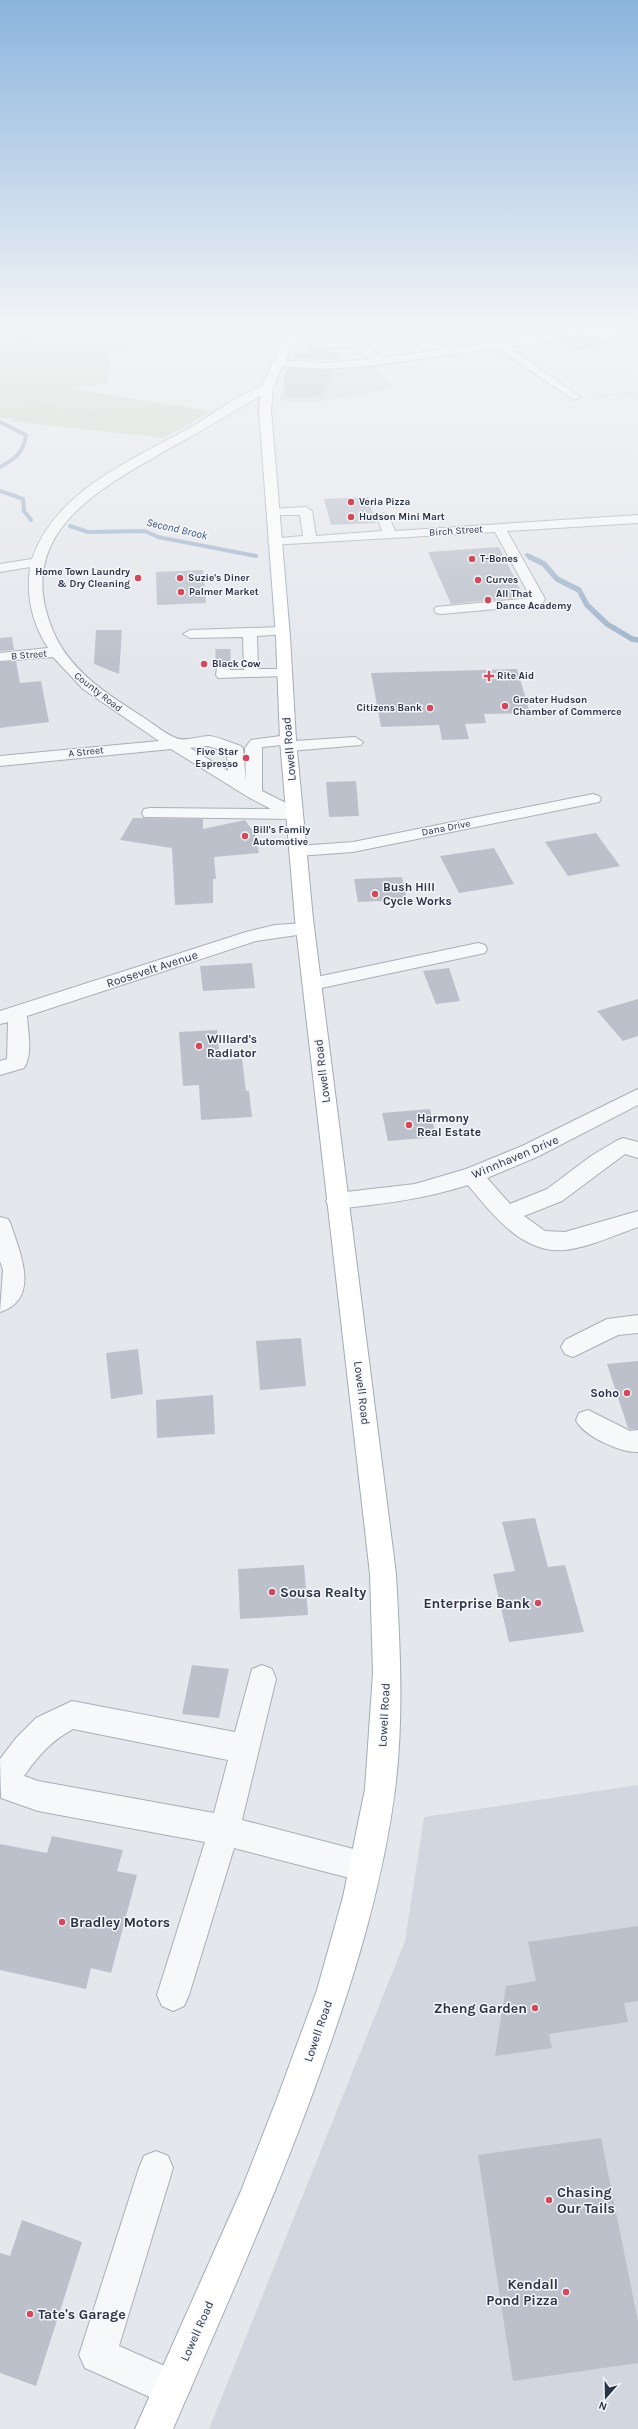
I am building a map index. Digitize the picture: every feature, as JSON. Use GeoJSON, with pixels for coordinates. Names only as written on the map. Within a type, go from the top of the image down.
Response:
{"type":"FeatureCollection","features":[{"type":"Feature","properties":{"kind":"main road","name":"Lowell Road"},"geometry":{"type":"LineString","coordinates":[[154,2429],[255,2199],[296,2096],[333,1990],[365,1867],[380,1781],[387,1673],[383,1574],[369,1446],[337,1200],[305,929],[288,739],[282,631],[267,438]]}},
{"type":"Feature","properties":{"kind":"street","name":"County Road"},"geometry":{"type":"LineString","coordinates":[[179,438],[133,465],[80,501],[54,528],[36,562],[34,591],[37,604],[57,652],[72,671],[95,691],[172,743],[236,783],[254,794],[294,814]]}},
{"type":"Feature","properties":{"kind":"street"},"geometry":{"type":"LineString","coordinates":[[273,512],[306,511],[310,540]]}},
{"type":"Feature","properties":{"kind":"street"},"geometry":{"type":"LineString","coordinates":[[383,517],[390,535]]}},
{"type":"Feature","properties":{"kind":"street","name":"Birch Street"},"geometry":{"type":"LineString","coordinates":[[275,542],[638,519]]}},
{"type":"Feature","properties":{"kind":"street"},"geometry":{"type":"LineString","coordinates":[[441,610],[536,602],[538,599],[499,528]]}},
{"type":"Feature","properties":{"kind":"street"},"geometry":{"type":"LineString","coordinates":[[0,568],[36,562]]}},
{"type":"Feature","properties":{"kind":"street"},"geometry":{"type":"LineString","coordinates":[[190,634],[282,631]]}},
{"type":"Feature","properties":{"kind":"street"},"geometry":{"type":"LineString","coordinates":[[250,632],[251,673]]}},
{"type":"Feature","properties":{"kind":"street"},"geometry":{"type":"LineString","coordinates":[[228,633],[228,649]]}},
{"type":"Feature","properties":{"kind":"street","name":"B Street"},"geometry":{"type":"LineString","coordinates":[[0,657],[57,652]]}},
{"type":"Feature","properties":{"kind":"street"},"geometry":{"type":"LineString","coordinates":[[230,667],[251,673],[284,672]]}},
{"type":"Feature","properties":{"kind":"street"},"geometry":{"type":"LineString","coordinates":[[236,783],[235,748],[250,735],[262,731],[288,739]]}},
{"type":"Feature","properties":{"kind":"street"},"geometry":{"type":"LineString","coordinates":[[254,794],[253,748],[257,743],[288,739],[355,742]]}},
{"type":"Feature","properties":{"kind":"street","name":"A Street"},"geometry":{"type":"LineString","coordinates":[[0,761],[172,743],[209,741],[235,748]]}},
{"type":"Feature","properties":{"kind":"street","name":"Dana Drive"},"geometry":{"type":"LineString","coordinates":[[298,851],[353,847],[593,798]]}},
{"type":"Feature","properties":{"kind":"street"},"geometry":{"type":"LineString","coordinates":[[150,813],[294,814]]}},
{"type":"Feature","properties":{"kind":"street","name":"Roosevelt Avenue"},"geometry":{"type":"LineString","coordinates":[[8,1015],[252,936],[275,931],[305,929]]}},
{"type":"Feature","properties":{"kind":"street"},"geometry":{"type":"LineString","coordinates":[[312,984],[478,949]]}},
{"type":"Feature","properties":{"kind":"street"},"geometry":{"type":"LineString","coordinates":[[0,1068],[17,1063],[19,1043],[8,1015]]}},
{"type":"Feature","properties":{"kind":"street","name":"Winnhaven Drive"},"geometry":{"type":"LineString","coordinates":[[337,1200],[414,1192],[473,1176],[509,1162],[560,1138],[638,1096]]}},
{"type":"Feature","properties":{"kind":"street"},"geometry":{"type":"LineString","coordinates":[[506,1214],[544,1201],[560,1192],[610,1152],[623,1146],[638,1150]]}},
{"type":"Feature","properties":{"kind":"street"},"geometry":{"type":"LineString","coordinates":[[473,1176],[506,1214],[536,1236],[548,1240],[564,1242],[638,1219]]}},
{"type":"Feature","properties":{"kind":"street"},"geometry":{"type":"LineString","coordinates":[[0,1224],[14,1270],[12,1290],[0,1303]]}},
{"type":"Feature","properties":{"kind":"street"},"geometry":{"type":"LineString","coordinates":[[573,1347],[615,1326],[638,1324]]}},
{"type":"Feature","properties":{"kind":"street"},"geometry":{"type":"LineString","coordinates":[[588,1420],[627,1442],[638,1441]]}},
{"type":"Feature","properties":{"kind":"street"},"geometry":{"type":"LineString","coordinates":[[173,1995],[224,1830],[246,1749],[262,1679]]}},
{"type":"Feature","properties":{"kind":"street"},"geometry":{"type":"LineString","coordinates":[[246,1749],[72,1715],[46,1728],[26,1748],[1,1783],[38,1796],[224,1830],[365,1867]]}},
{"type":"Feature","properties":{"kind":"street"},"geometry":{"type":"LineString","coordinates":[[156,2168],[98,2355],[172,2388]]}},
{"type":"Feature","properties":{"kind":"shaded area"},"geometry":{"type":"Polygon","coordinates":[[[638,1785],[638,2429],[209,2429],[405,1941],[424,1817],[638,1785]]]}},
{"type":"Feature","properties":{"kind":"building"},"geometry":{"type":"Polygon","coordinates":[[[368,497],[376,523],[331,525],[324,499],[368,497]]]}},
{"type":"Feature","properties":{"kind":"building"},"geometry":{"type":"Polygon","coordinates":[[[499,547],[524,597],[451,604],[428,552],[499,547]]]}},
{"type":"Feature","properties":{"kind":"building"},"geometry":{"type":"Polygon","coordinates":[[[203,570],[206,603],[157,605],[156,572],[203,570]]]}},
{"type":"Feature","properties":{"kind":"building"},"geometry":{"type":"Polygon","coordinates":[[[96,630],[122,630],[119,674],[94,664],[96,630]]]}},
{"type":"Feature","properties":{"kind":"building"},"geometry":{"type":"Polygon","coordinates":[[[12,637],[14,650],[0,651],[0,638],[12,637]]]}},
{"type":"Feature","properties":{"kind":"building"},"geometry":{"type":"Polygon","coordinates":[[[16,661],[20,683],[41,681],[49,722],[0,728],[0,662],[16,661]]]}},
{"type":"Feature","properties":{"kind":"building"},"geometry":{"type":"Polygon","coordinates":[[[517,669],[530,713],[484,714],[486,723],[465,724],[469,739],[442,740],[439,725],[381,727],[371,673],[517,669]]]}},
{"type":"Feature","properties":{"kind":"building"},"geometry":{"type":"Polygon","coordinates":[[[356,781],[359,816],[329,817],[326,782],[356,781]]]}},
{"type":"Feature","properties":{"kind":"building"},"geometry":{"type":"Polygon","coordinates":[[[133,818],[203,819],[203,829],[245,820],[255,834],[259,853],[214,857],[216,879],[213,879],[213,903],[175,905],[172,848],[120,840],[133,818]]]}},
{"type":"Feature","properties":{"kind":"building"},"geometry":{"type":"Polygon","coordinates":[[[596,833],[620,866],[568,876],[545,842],[596,833]]]}},
{"type":"Feature","properties":{"kind":"building"},"geometry":{"type":"Polygon","coordinates":[[[494,848],[514,884],[459,893],[440,856],[494,848]]]}},
{"type":"Feature","properties":{"kind":"building","name":"Bush Hill Cycle Works"},"geometry":{"type":"Polygon","coordinates":[[[402,877],[407,900],[358,902],[354,879],[402,877]]]}},
{"type":"Feature","properties":{"kind":"building"},"geometry":{"type":"Polygon","coordinates":[[[252,963],[255,988],[203,991],[200,966],[252,963]]]}},
{"type":"Feature","properties":{"kind":"building"},"geometry":{"type":"Polygon","coordinates":[[[449,968],[460,1001],[436,1004],[423,971],[449,968]]]}},
{"type":"Feature","properties":{"kind":"building"},"geometry":{"type":"Polygon","coordinates":[[[638,999],[638,1036],[623,1041],[597,1011],[638,999]]]}},
{"type":"Feature","properties":{"kind":"building"},"geometry":{"type":"Polygon","coordinates":[[[217,1030],[220,1060],[242,1059],[246,1091],[249,1091],[252,1117],[201,1120],[199,1085],[183,1086],[179,1032],[217,1030]]]}},
{"type":"Feature","properties":{"kind":"building","name":"Harmony Real Estate"},"geometry":{"type":"Polygon","coordinates":[[[430,1109],[436,1137],[388,1141],[382,1113],[430,1109]]]}},
{"type":"Feature","properties":{"kind":"building"},"geometry":{"type":"Polygon","coordinates":[[[301,1338],[306,1386],[260,1390],[256,1341],[301,1338]]]}},
{"type":"Feature","properties":{"kind":"building"},"geometry":{"type":"Polygon","coordinates":[[[138,1349],[143,1394],[111,1399],[106,1353],[138,1349]]]}},
{"type":"Feature","properties":{"kind":"building","name":"Soho"},"geometry":{"type":"Polygon","coordinates":[[[638,1361],[638,1429],[630,1429],[628,1428],[607,1364],[638,1361]]]}},
{"type":"Feature","properties":{"kind":"building"},"geometry":{"type":"Polygon","coordinates":[[[213,1395],[215,1434],[157,1438],[156,1400],[213,1395]]]}},
{"type":"Feature","properties":{"kind":"building","name":"Enterprise Bank"},"geometry":{"type":"Polygon","coordinates":[[[535,1518],[548,1567],[565,1565],[584,1632],[509,1642],[493,1574],[515,1571],[502,1522],[535,1518]]]}},
{"type":"Feature","properties":{"kind":"building","name":"Sousa Realty"},"geometry":{"type":"Polygon","coordinates":[[[304,1565],[308,1615],[240,1619],[238,1569],[304,1565]]]}},
{"type":"Feature","properties":{"kind":"building"},"geometry":{"type":"Polygon","coordinates":[[[192,1665],[229,1669],[219,1718],[182,1714],[192,1665]]]}},
{"type":"Feature","properties":{"kind":"building","name":"Bradley Motors"},"geometry":{"type":"Polygon","coordinates":[[[52,1836],[123,1850],[117,1871],[137,1875],[111,1973],[91,1968],[86,1989],[0,1970],[0,1844],[47,1853],[52,1836]]]}},
{"type":"Feature","properties":{"kind":"building"},"geometry":{"type":"Polygon","coordinates":[[[638,1926],[638,2001],[624,2003],[628,2022],[549,2034],[552,2048],[495,2056],[506,1986],[536,1981],[528,1942],[638,1926]]]}},
{"type":"Feature","properties":{"kind":"building"},"geometry":{"type":"Polygon","coordinates":[[[601,2138],[638,2321],[638,2363],[513,2381],[478,2155],[601,2138]]]}},
{"type":"Feature","properties":{"kind":"building","name":"Tate's Garage"},"geometry":{"type":"Polygon","coordinates":[[[22,2220],[82,2242],[36,2386],[0,2373],[0,2253],[10,2256],[22,2220]]]}},
{"type":"Feature","properties":{"kind":"waterway","name":"Second Brook"},"geometry":{"type":"LineString","coordinates":[[0,467],[18,455],[25,438]]}},
{"type":"Feature","properties":{"kind":"waterway","name":"Second Brook"},"geometry":{"type":"LineString","coordinates":[[0,491],[23,499],[24,511],[31,520]]}},
{"type":"Feature","properties":{"kind":"waterway","name":"Second Brook"},"geometry":{"type":"LineString","coordinates":[[70,526],[88,532],[145,531],[158,537],[256,556]]}},
{"type":"Feature","properties":{"kind":"waterway","name":"Second Brook"},"geometry":{"type":"LineString","coordinates":[[527,555],[532,558]]}},
{"type":"Feature","properties":{"kind":"waterway","name":"Second Brook"},"geometry":{"type":"LineString","coordinates":[[532,558],[544,564],[557,579],[579,590],[587,605],[607,624],[632,639],[638,640]]}},
{"type":"Feature","properties":{"kind":"tunnel"},"geometry":{"type":"LineString","coordinates":[[223,649],[223,664]]}},
{"type":"Feature","properties":{"kind":"place","name":"Veria Pizza"},"geometry":{"type":"Point","coordinates":[351,502]}},
{"type":"Feature","properties":{"kind":"place","name":"Hudson Mini Mart"},"geometry":{"type":"Point","coordinates":[351,517]}},
{"type":"Feature","properties":{"kind":"place","name":"T-Bones"},"geometry":{"type":"Point","coordinates":[472,559]}},
{"type":"Feature","properties":{"kind":"place","name":"Home Town Laundry & Dry Cleaning"},"geometry":{"type":"Point","coordinates":[138,578]}},
{"type":"Feature","properties":{"kind":"place","name":"Suzie's Diner"},"geometry":{"type":"Point","coordinates":[180,578]}},
{"type":"Feature","properties":{"kind":"place","name":"Curves"},"geometry":{"type":"Point","coordinates":[478,580]}},
{"type":"Feature","properties":{"kind":"place","name":"Palmer Market"},"geometry":{"type":"Point","coordinates":[181,592]}},
{"type":"Feature","properties":{"kind":"place","name":"All That Dance Academy"},"geometry":{"type":"Point","coordinates":[488,600]}},
{"type":"Feature","properties":{"kind":"place","name":"Black Cow"},"geometry":{"type":"Point","coordinates":[204,664]}},
{"type":"Feature","properties":{"kind":"place","name":"Rite Aid"},"geometry":{"type":"Point","coordinates":[489,676]}},
{"type":"Feature","properties":{"kind":"place","name":"Greater Hudson Chamber of Commerce"},"geometry":{"type":"Point","coordinates":[505,706]}},
{"type":"Feature","properties":{"kind":"place","name":"Citizens Bank"},"geometry":{"type":"Point","coordinates":[430,708]}},
{"type":"Feature","properties":{"kind":"place","name":"Five Star Espresso"},"geometry":{"type":"Point","coordinates":[246,758]}},
{"type":"Feature","properties":{"kind":"place","name":"Bill's Family Automotive"},"geometry":{"type":"Point","coordinates":[245,836]}},
{"type":"Feature","properties":{"kind":"place","name":"Bush Hill Cycle Works"},"geometry":{"type":"Point","coordinates":[375,894]}},
{"type":"Feature","properties":{"kind":"place","name":"Willard's Radiator"},"geometry":{"type":"Point","coordinates":[199,1046]}},
{"type":"Feature","properties":{"kind":"place","name":"Harmony Real Estate"},"geometry":{"type":"Point","coordinates":[409,1125]}},
{"type":"Feature","properties":{"kind":"place","name":"Soho"},"geometry":{"type":"Point","coordinates":[627,1393]}},
{"type":"Feature","properties":{"kind":"place","name":"Sousa Realty"},"geometry":{"type":"Point","coordinates":[272,1592]}},
{"type":"Feature","properties":{"kind":"place","name":"Enterprise Bank"},"geometry":{"type":"Point","coordinates":[538,1603]}},
{"type":"Feature","properties":{"kind":"place","name":"Bradley Motors"},"geometry":{"type":"Point","coordinates":[62,1922]}},
{"type":"Feature","properties":{"kind":"place","name":"Zheng Garden"},"geometry":{"type":"Point","coordinates":[535,2008]}},
{"type":"Feature","properties":{"kind":"place","name":"Chasing Our Tails"},"geometry":{"type":"Point","coordinates":[549,2200]}},
{"type":"Feature","properties":{"kind":"place","name":"Kendall Pond Pizza"},"geometry":{"type":"Point","coordinates":[566,2292]}},
{"type":"Feature","properties":{"kind":"place","name":"Tate's Garage"},"geometry":{"type":"Point","coordinates":[30,2314]}}]}
